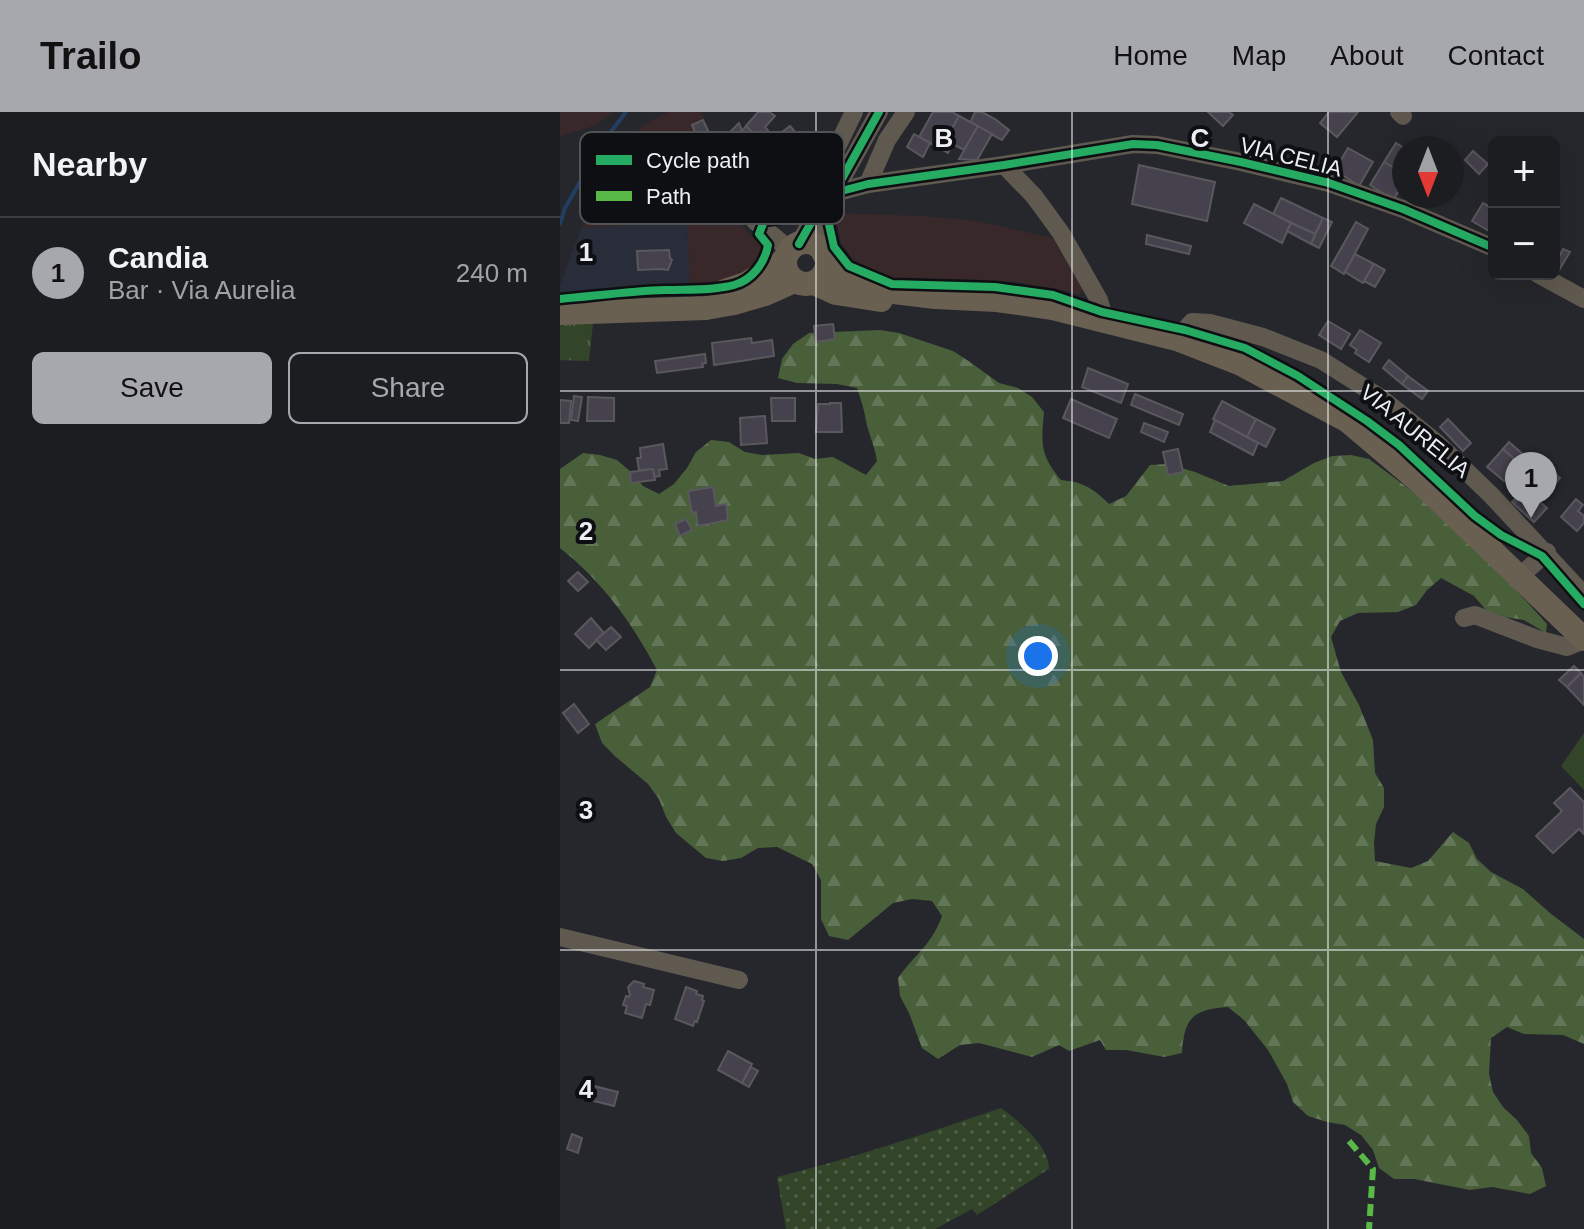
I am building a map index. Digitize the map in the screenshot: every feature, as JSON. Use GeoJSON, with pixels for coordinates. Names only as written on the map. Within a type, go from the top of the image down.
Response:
{"type":"FeatureCollection","features":[{"type":"Feature","properties":{"kind":"main road","name":"VIA AURELIA"},"geometry":{"type":"LineString","coordinates":[[804,260],[843,272],[861,284],[894,292],[1053,308],[1177,339],[1239,363],[1348,421],[1420,482],[1584,640]]}},
{"type":"Feature","properties":{"kind":"main road"},"geometry":{"type":"LineString","coordinates":[[560,313],[706,308],[734,303],[765,294],[804,260]]}},
{"type":"Feature","properties":{"kind":"street"},"geometry":{"type":"LineString","coordinates":[[844,132],[854,112]]}},
{"type":"Feature","properties":{"kind":"street"},"geometry":{"type":"LineString","coordinates":[[844,175],[879,112]]}},
{"type":"Feature","properties":{"kind":"street"},"geometry":{"type":"LineString","coordinates":[[868,184],[887,140],[906,112]]}},
{"type":"Feature","properties":{"kind":"street","name":"VIA CELIA"},"geometry":{"type":"LineString","coordinates":[[844,190],[868,184],[1133,144],[1157,145],[1329,183],[1403,209],[1488,245]]}},
{"type":"Feature","properties":{"kind":"street"},"geometry":{"type":"LineString","coordinates":[[1004,165],[1034,196],[1061,233],[1099,300],[1105,321]]}},
{"type":"Feature","properties":{"kind":"street"},"geometry":{"type":"LineString","coordinates":[[759,224],[804,260],[814,224]]}},
{"type":"Feature","properties":{"kind":"street"},"geometry":{"type":"LineString","coordinates":[[1549,280],[1584,299]]}},
{"type":"Feature","properties":{"kind":"street","name":"VIA AURELIA"},"geometry":{"type":"LineString","coordinates":[[1177,339],[1192,322],[1210,323],[1263,337],[1321,360],[1381,398],[1437,443],[1547,552],[1584,595]]}},
{"type":"Feature","properties":{"kind":"street"},"geometry":{"type":"LineString","coordinates":[[1519,577],[1547,552]]}},
{"type":"Feature","properties":{"kind":"street"},"geometry":{"type":"LineString","coordinates":[[1464,618],[1475,615],[1567,647],[1584,640]]}},
{"type":"Feature","properties":{"kind":"street"},"geometry":{"type":"LineString","coordinates":[[560,937],[739,980]]}},
{"type":"Feature","properties":{"kind":"shaded area"},"geometry":{"type":"Polygon","coordinates":[[[560,112],[613,112],[594,126],[560,136],[560,112]]]}},
{"type":"Feature","properties":{"kind":"shaded area"},"geometry":{"type":"Polygon","coordinates":[[[668,112],[701,112],[710,132],[637,132],[643,125],[668,112]]]}},
{"type":"Feature","properties":{"kind":"shaded area"},"geometry":{"type":"Polygon","coordinates":[[[844,213],[977,221],[1057,239],[1084,289],[1079,295],[1017,282],[891,280],[865,268],[852,258],[841,243],[837,224],[844,224],[844,213]]]}},
{"type":"Feature","properties":{"kind":"shaded area"},"geometry":{"type":"Polygon","coordinates":[[[583,224],[652,224],[581,228],[583,224]]]}},
{"type":"Feature","properties":{"kind":"shaded area"},"geometry":{"type":"Polygon","coordinates":[[[687,224],[690,285],[560,294],[560,286],[581,228],[687,224]]]}},
{"type":"Feature","properties":{"kind":"shaded area"},"geometry":{"type":"Polygon","coordinates":[[[687,224],[741,225],[764,249],[765,255],[756,267],[723,282],[690,285],[687,224]]]}},
{"type":"Feature","properties":{"kind":"green space"},"geometry":{"type":"Polygon","coordinates":[[[560,321],[593,323],[589,361],[560,360],[560,321]]]}},
{"type":"Feature","properties":{"kind":"green space"},"geometry":{"type":"Polygon","coordinates":[[[880,330],[953,351],[999,383],[1018,388],[1032,397],[1044,412],[1044,448],[1054,471],[1061,480],[1087,487],[1109,504],[1126,496],[1150,465],[1168,464],[1229,486],[1283,481],[1332,456],[1351,455],[1369,459],[1435,508],[1547,624],[1546,633],[1524,620],[1486,610],[1474,596],[1441,578],[1416,605],[1398,612],[1358,613],[1340,621],[1331,637],[1341,672],[1373,740],[1375,773],[1384,788],[1384,807],[1376,824],[1375,861],[1411,868],[1428,861],[1453,832],[1469,843],[1477,859],[1491,872],[1523,889],[1584,939],[1584,1044],[1563,1035],[1524,1034],[1507,1027],[1491,1038],[1489,1074],[1493,1092],[1529,1136],[1531,1153],[1542,1168],[1546,1186],[1530,1194],[1492,1187],[1470,1190],[1414,1179],[1394,1179],[1379,1168],[1373,1150],[1361,1135],[1345,1125],[1308,1116],[1293,1102],[1268,1050],[1244,1020],[1228,1007],[1199,1013],[1185,1031],[1182,1053],[1164,1057],[1106,1050],[1100,1040],[1069,1051],[1059,1045],[1032,1057],[979,1043],[960,1045],[938,1059],[922,1048],[900,996],[898,978],[938,926],[942,916],[932,901],[912,899],[893,903],[848,940],[829,936],[821,919],[821,880],[812,864],[777,847],[758,848],[741,858],[723,861],[706,858],[676,833],[648,784],[602,743],[595,724],[650,687],[657,670],[615,604],[589,574],[560,548],[560,469],[583,453],[600,455],[617,460],[643,486],[659,494],[674,484],[696,452],[711,440],[729,442],[745,452],[762,455],[799,453],[815,459],[833,457],[866,475],[877,461],[857,388],[797,383],[778,378],[782,359],[793,344],[809,333],[880,330]]]}},
{"type":"Feature","properties":{"kind":"green space"},"geometry":{"type":"Polygon","coordinates":[[[1584,733],[1584,790],[1561,766],[1584,733]]]}},
{"type":"Feature","properties":{"kind":"green space"},"geometry":{"type":"Polygon","coordinates":[[[1001,1108],[1039,1143],[1049,1169],[977,1215],[972,1209],[935,1229],[786,1229],[777,1177],[1001,1108]]]}},
{"type":"Feature","properties":{"kind":"building"},"geometry":{"type":"Polygon","coordinates":[[[758,112],[769,112],[775,116],[765,127],[769,132],[752,132],[746,126],[758,112]]]}},
{"type":"Feature","properties":{"kind":"building"},"geometry":{"type":"Polygon","coordinates":[[[933,112],[952,112],[959,116],[941,149],[919,137],[933,112]]]}},
{"type":"Feature","properties":{"kind":"building"},"geometry":{"type":"Polygon","coordinates":[[[975,112],[982,112],[1009,130],[1002,140],[970,123],[975,112]]]}},
{"type":"Feature","properties":{"kind":"building"},"geometry":{"type":"Polygon","coordinates":[[[1208,112],[1229,112],[1233,115],[1223,126],[1208,112]]]}},
{"type":"Feature","properties":{"kind":"building"},"geometry":{"type":"Polygon","coordinates":[[[1329,112],[1358,112],[1337,137],[1320,123],[1329,112]]]}},
{"type":"Feature","properties":{"kind":"building"},"geometry":{"type":"Polygon","coordinates":[[[959,116],[978,126],[964,150],[953,144],[948,153],[941,149],[959,116]]]}},
{"type":"Feature","properties":{"kind":"building"},"geometry":{"type":"Polygon","coordinates":[[[703,120],[709,132],[695,132],[692,125],[703,120]]]}},
{"type":"Feature","properties":{"kind":"building"},"geometry":{"type":"Polygon","coordinates":[[[739,123],[742,131],[746,126],[752,132],[730,132],[739,123]]]}},
{"type":"Feature","properties":{"kind":"building"},"geometry":{"type":"Polygon","coordinates":[[[978,126],[992,134],[977,160],[959,159],[978,126]]]}},
{"type":"Feature","properties":{"kind":"building"},"geometry":{"type":"Polygon","coordinates":[[[914,134],[930,143],[923,157],[907,147],[914,134]]]}},
{"type":"Feature","properties":{"kind":"building"},"geometry":{"type":"Polygon","coordinates":[[[1348,148],[1373,162],[1359,186],[1335,170],[1348,148]]]}},
{"type":"Feature","properties":{"kind":"building"},"geometry":{"type":"Polygon","coordinates":[[[1392,149],[1392,167],[1384,162],[1392,149]]]}},
{"type":"Feature","properties":{"kind":"building"},"geometry":{"type":"Polygon","coordinates":[[[1473,151],[1488,164],[1479,174],[1465,160],[1473,151]]]}},
{"type":"Feature","properties":{"kind":"building"},"geometry":{"type":"Polygon","coordinates":[[[1384,162],[1392,167],[1392,199],[1370,185],[1384,162]]]}},
{"type":"Feature","properties":{"kind":"building"},"geometry":{"type":"Polygon","coordinates":[[[1139,165],[1215,182],[1207,221],[1132,204],[1139,165]]]}},
{"type":"Feature","properties":{"kind":"building"},"geometry":{"type":"Polygon","coordinates":[[[1281,198],[1323,218],[1315,234],[1273,214],[1281,198]]]}},
{"type":"Feature","properties":{"kind":"building"},"geometry":{"type":"Polygon","coordinates":[[[1483,203],[1488,206],[1488,230],[1472,221],[1483,203]]]}},
{"type":"Feature","properties":{"kind":"building"},"geometry":{"type":"Polygon","coordinates":[[[1254,204],[1291,223],[1282,243],[1244,223],[1254,204]]]}},
{"type":"Feature","properties":{"kind":"building"},"geometry":{"type":"Polygon","coordinates":[[[1323,218],[1332,222],[1319,248],[1311,244],[1323,218]]]}},
{"type":"Feature","properties":{"kind":"building"},"geometry":{"type":"Polygon","coordinates":[[[1356,222],[1368,229],[1344,274],[1331,266],[1356,222]]]}},
{"type":"Feature","properties":{"kind":"building"},"geometry":{"type":"Polygon","coordinates":[[[1291,223],[1315,234],[1311,244],[1287,231],[1291,223]]]}},
{"type":"Feature","properties":{"kind":"building"},"geometry":{"type":"Polygon","coordinates":[[[1147,235],[1191,246],[1189,254],[1146,244],[1147,235]]]}},
{"type":"Feature","properties":{"kind":"building"},"geometry":{"type":"Polygon","coordinates":[[[1563,249],[1570,252],[1560,269],[1563,249]]]}},
{"type":"Feature","properties":{"kind":"building"},"geometry":{"type":"Polygon","coordinates":[[[669,250],[672,260],[668,270],[638,270],[637,251],[669,250]]]}},
{"type":"Feature","properties":{"kind":"building"},"geometry":{"type":"Polygon","coordinates":[[[1355,254],[1374,264],[1363,283],[1345,272],[1355,254]]]}},
{"type":"Feature","properties":{"kind":"building"},"geometry":{"type":"Polygon","coordinates":[[[1374,264],[1385,270],[1375,287],[1364,281],[1374,264]]]}},
{"type":"Feature","properties":{"kind":"building"},"geometry":{"type":"Polygon","coordinates":[[[1328,321],[1350,334],[1341,349],[1319,335],[1328,321]]]}},
{"type":"Feature","properties":{"kind":"building"},"geometry":{"type":"Polygon","coordinates":[[[833,324],[835,339],[816,342],[814,326],[833,324]]]}},
{"type":"Feature","properties":{"kind":"building"},"geometry":{"type":"Polygon","coordinates":[[[1360,330],[1381,343],[1369,362],[1355,353],[1357,350],[1350,345],[1360,330]]]}},
{"type":"Feature","properties":{"kind":"building"},"geometry":{"type":"Polygon","coordinates":[[[751,338],[752,343],[772,340],[774,356],[714,365],[712,343],[751,338]]]}},
{"type":"Feature","properties":{"kind":"building"},"geometry":{"type":"Polygon","coordinates":[[[705,354],[703,367],[657,373],[655,361],[705,354]]]}},
{"type":"Feature","properties":{"kind":"building"},"geometry":{"type":"Polygon","coordinates":[[[1389,360],[1408,376],[1402,384],[1383,368],[1389,360]]]}},
{"type":"Feature","properties":{"kind":"building"},"geometry":{"type":"Polygon","coordinates":[[[1088,368],[1128,384],[1121,403],[1082,387],[1088,368]]]}},
{"type":"Feature","properties":{"kind":"building"},"geometry":{"type":"Polygon","coordinates":[[[1408,376],[1428,391],[1422,399],[1402,384],[1408,376]]]}},
{"type":"Feature","properties":{"kind":"building"},"geometry":{"type":"Polygon","coordinates":[[[1135,394],[1183,414],[1179,425],[1131,405],[1135,394]]]}},
{"type":"Feature","properties":{"kind":"building"},"geometry":{"type":"Polygon","coordinates":[[[574,396],[582,397],[578,421],[571,420],[574,396]]]}},
{"type":"Feature","properties":{"kind":"building"},"geometry":{"type":"Polygon","coordinates":[[[588,397],[614,398],[614,421],[587,421],[588,397]]]}},
{"type":"Feature","properties":{"kind":"building"},"geometry":{"type":"Polygon","coordinates":[[[771,398],[795,398],[795,421],[772,421],[771,398]]]}},
{"type":"Feature","properties":{"kind":"building"},"geometry":{"type":"Polygon","coordinates":[[[1071,399],[1117,419],[1109,438],[1063,418],[1071,399]]]}},
{"type":"Feature","properties":{"kind":"building"},"geometry":{"type":"Polygon","coordinates":[[[560,400],[571,401],[569,423],[560,423],[560,400]]]}},
{"type":"Feature","properties":{"kind":"building"},"geometry":{"type":"Polygon","coordinates":[[[1222,401],[1256,419],[1247,437],[1213,419],[1222,401]]]}},
{"type":"Feature","properties":{"kind":"building"},"geometry":{"type":"Polygon","coordinates":[[[841,403],[842,432],[816,432],[818,404],[841,403]]]}},
{"type":"Feature","properties":{"kind":"building"},"geometry":{"type":"Polygon","coordinates":[[[765,416],[767,443],[741,445],[740,418],[765,416]]]}},
{"type":"Feature","properties":{"kind":"building"},"geometry":{"type":"Polygon","coordinates":[[[1256,419],[1275,429],[1266,447],[1247,437],[1256,419]]]}},
{"type":"Feature","properties":{"kind":"building"},"geometry":{"type":"Polygon","coordinates":[[[1448,419],[1471,443],[1463,451],[1440,427],[1448,419]]]}},
{"type":"Feature","properties":{"kind":"building"},"geometry":{"type":"Polygon","coordinates":[[[1215,420],[1258,443],[1253,455],[1210,432],[1215,420]]]}},
{"type":"Feature","properties":{"kind":"building"},"geometry":{"type":"Polygon","coordinates":[[[1144,423],[1168,432],[1164,442],[1141,432],[1144,423]]]}},
{"type":"Feature","properties":{"kind":"building"},"geometry":{"type":"Polygon","coordinates":[[[1509,442],[1525,456],[1519,463],[1503,449],[1509,442]]]}},
{"type":"Feature","properties":{"kind":"building"},"geometry":{"type":"Polygon","coordinates":[[[663,444],[667,469],[659,470],[660,476],[654,477],[653,469],[639,470],[637,458],[641,458],[640,448],[663,444]]]}},
{"type":"Feature","properties":{"kind":"building"},"geometry":{"type":"Polygon","coordinates":[[[1178,449],[1183,472],[1168,475],[1163,452],[1178,449]]]}},
{"type":"Feature","properties":{"kind":"building"},"geometry":{"type":"Polygon","coordinates":[[[1503,449],[1519,463],[1504,481],[1487,467],[1503,449]]]}},
{"type":"Feature","properties":{"kind":"building"},"geometry":{"type":"Polygon","coordinates":[[[653,469],[655,480],[631,483],[630,472],[653,469]]]}},
{"type":"Feature","properties":{"kind":"building"},"geometry":{"type":"Polygon","coordinates":[[[1552,471],[1560,478],[1547,496],[1543,497],[1530,486],[1514,504],[1512,502],[1529,483],[1535,488],[1552,471]]]}},
{"type":"Feature","properties":{"kind":"building"},"geometry":{"type":"Polygon","coordinates":[[[1530,486],[1543,497],[1527,516],[1514,504],[1530,486]]]}},
{"type":"Feature","properties":{"kind":"building"},"geometry":{"type":"Polygon","coordinates":[[[713,487],[716,506],[726,504],[728,520],[698,526],[688,491],[713,487]]]}},
{"type":"Feature","properties":{"kind":"building"},"geometry":{"type":"Polygon","coordinates":[[[1576,499],[1583,505],[1578,511],[1584,516],[1584,523],[1577,531],[1561,517],[1576,499]]]}},
{"type":"Feature","properties":{"kind":"building"},"geometry":{"type":"Polygon","coordinates":[[[1539,501],[1547,508],[1534,522],[1527,516],[1539,501]]]}},
{"type":"Feature","properties":{"kind":"building"},"geometry":{"type":"Polygon","coordinates":[[[686,519],[692,530],[680,536],[675,524],[686,519]]]}},
{"type":"Feature","properties":{"kind":"building"},"geometry":{"type":"Polygon","coordinates":[[[578,572],[588,582],[578,591],[568,581],[578,572]]]}},
{"type":"Feature","properties":{"kind":"building"},"geometry":{"type":"Polygon","coordinates":[[[591,618],[604,633],[589,648],[575,634],[591,618]]]}},
{"type":"Feature","properties":{"kind":"building"},"geometry":{"type":"Polygon","coordinates":[[[611,627],[621,637],[606,650],[596,640],[611,627]]]}},
{"type":"Feature","properties":{"kind":"building"},"geometry":{"type":"Polygon","coordinates":[[[1574,666],[1581,673],[1567,687],[1559,680],[1574,666]]]}},
{"type":"Feature","properties":{"kind":"building"},"geometry":{"type":"Polygon","coordinates":[[[1581,673],[1584,677],[1584,705],[1567,687],[1581,673]]]}},
{"type":"Feature","properties":{"kind":"building"},"geometry":{"type":"Polygon","coordinates":[[[574,704],[589,724],[578,733],[563,713],[574,704]]]}},
{"type":"Feature","properties":{"kind":"building"},"geometry":{"type":"Polygon","coordinates":[[[1570,788],[1584,802],[1584,834],[1579,829],[1553,853],[1536,836],[1562,811],[1554,803],[1570,788]]]}},
{"type":"Feature","properties":{"kind":"building"},"geometry":{"type":"Polygon","coordinates":[[[634,981],[654,990],[642,1018],[625,1013],[627,1006],[623,1005],[626,996],[630,995],[628,987],[634,981]]]}},
{"type":"Feature","properties":{"kind":"building"},"geometry":{"type":"Polygon","coordinates":[[[686,987],[697,991],[696,994],[703,996],[704,1001],[693,1026],[675,1019],[686,987]]]}},
{"type":"Feature","properties":{"kind":"building"},"geometry":{"type":"Polygon","coordinates":[[[728,1051],[752,1064],[742,1083],[718,1070],[728,1051]]]}},
{"type":"Feature","properties":{"kind":"building"},"geometry":{"type":"Polygon","coordinates":[[[751,1067],[758,1071],[749,1087],[742,1083],[751,1067]]]}},
{"type":"Feature","properties":{"kind":"building"},"geometry":{"type":"Polygon","coordinates":[[[594,1086],[618,1092],[614,1106],[590,1100],[594,1086]]]}},
{"type":"Feature","properties":{"kind":"building"},"geometry":{"type":"Polygon","coordinates":[[[572,1134],[582,1138],[578,1153],[567,1149],[572,1134]]]}},
{"type":"Feature","properties":{"kind":"waterway"},"geometry":{"type":"LineString","coordinates":[[611,132],[626,112]]}},
{"type":"Feature","properties":{"kind":"waterway"},"geometry":{"type":"LineString","coordinates":[[560,224],[580,182]]}},
{"type":"Feature","properties":{"kind":"marked path"},"geometry":{"type":"LineString","coordinates":[[1349,1141],[1373,1169],[1369,1229]]}},
{"type":"Feature","properties":{"kind":"cycle path"},"geometry":{"type":"LineString","coordinates":[[844,175],[879,112]]}},
{"type":"Feature","properties":{"kind":"cycle path"},"geometry":{"type":"LineString","coordinates":[[844,190],[868,184],[1133,144],[1157,145],[1329,183],[1403,209],[1488,245]]}},
{"type":"Feature","properties":{"kind":"cycle path"},"geometry":{"type":"LineString","coordinates":[[560,299],[639,291],[708,289],[741,283],[757,270],[764,258],[768,245],[759,234],[763,224]]}},
{"type":"Feature","properties":{"kind":"cycle path"},"geometry":{"type":"LineString","coordinates":[[799,244],[810,224]]}},
{"type":"Feature","properties":{"kind":"cycle path"},"geometry":{"type":"LineString","coordinates":[[829,224],[834,247],[849,266],[892,284],[995,287],[1053,295],[1102,312],[1185,330],[1245,348],[1298,376],[1399,445],[1475,516],[1501,535],[1542,556],[1584,604]]}},
{"type":"Feature","properties":{"kind":"place","name":"Candia"},"geometry":{"type":"Point","coordinates":[1531,518]}}]}
